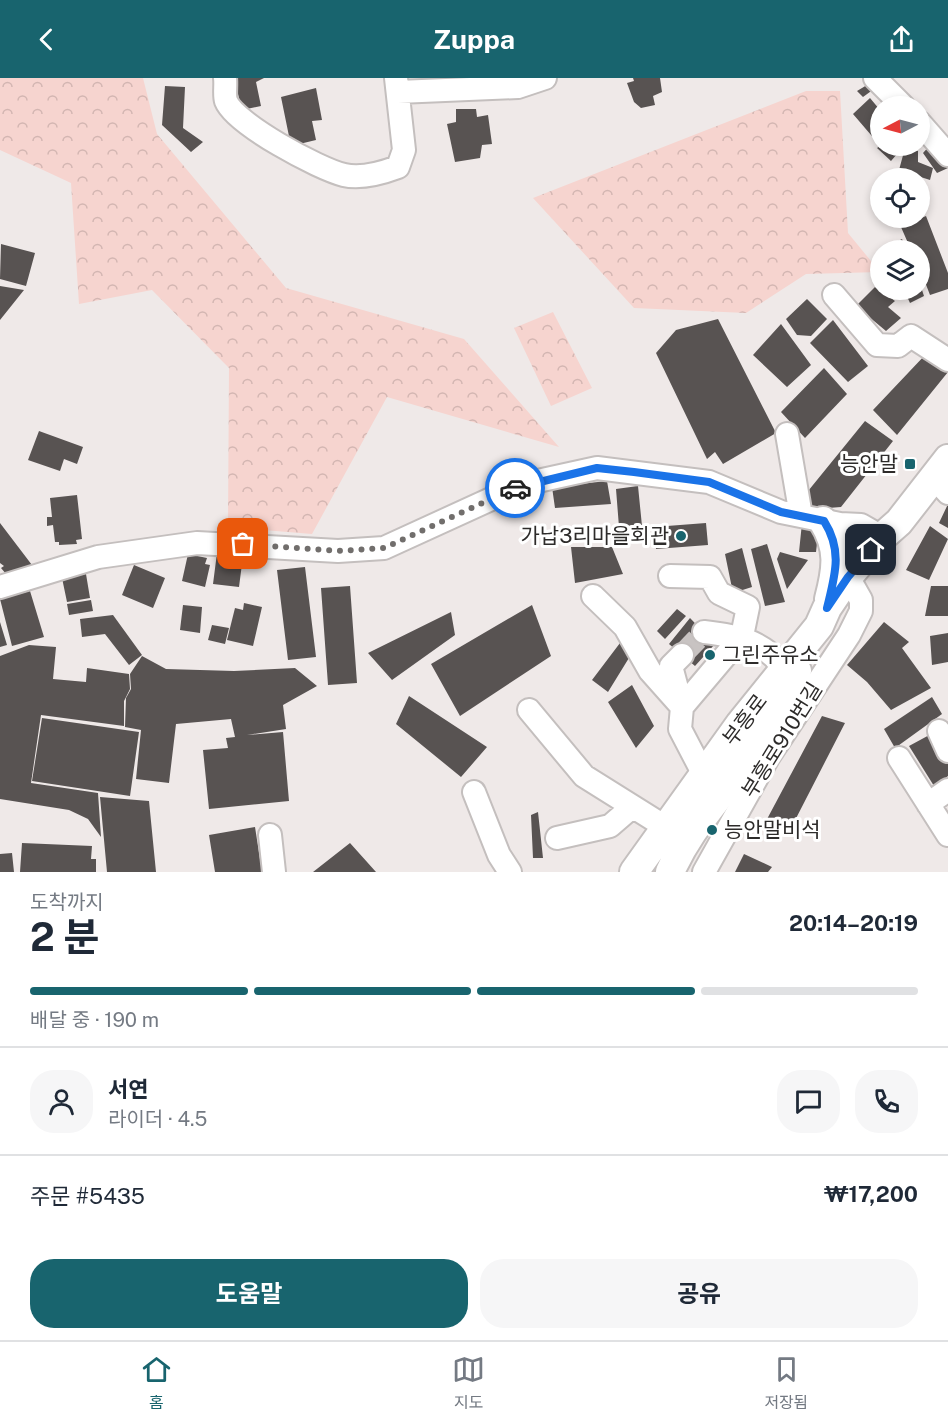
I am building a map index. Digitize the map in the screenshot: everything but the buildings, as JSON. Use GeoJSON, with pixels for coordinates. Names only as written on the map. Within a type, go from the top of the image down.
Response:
{"type":"FeatureCollection","features":[{"type":"Feature","properties":{"kind":"main road","name":"부흥로"},"geometry":{"type":"LineString","coordinates":[[634,872],[823,617],[848,577],[882,537],[943,476]]}},
{"type":"Feature","properties":{"kind":"main road"},"geometry":{"type":"LineString","coordinates":[[670,872],[701,816],[733,778],[776,715],[823,617],[836,556],[834,538],[812,519]]}},
{"type":"Feature","properties":{"kind":"street"},"geometry":{"type":"LineString","coordinates":[[225,78],[226,101],[237,115],[302,159],[345,176],[367,175],[398,167],[404,150],[397,85],[518,87],[545,78]]}},
{"type":"Feature","properties":{"kind":"street"},"geometry":{"type":"LineString","coordinates":[[875,78],[893,96]]}},
{"type":"Feature","properties":{"kind":"street"},"geometry":{"type":"LineString","coordinates":[[930,134],[948,155]]}},
{"type":"Feature","properties":{"kind":"street"},"geometry":{"type":"LineString","coordinates":[[834,295],[877,345],[898,346],[911,336],[948,360]]}},
{"type":"Feature","properties":{"kind":"street"},"geometry":{"type":"LineString","coordinates":[[787,434],[812,519]]}},
{"type":"Feature","properties":{"kind":"street"},"geometry":{"type":"LineString","coordinates":[[0,587],[98,557],[197,543],[338,551],[384,548],[524,484],[597,468],[709,482],[781,512],[812,519],[861,525],[882,537]]}},
{"type":"Feature","properties":{"kind":"street"},"geometry":{"type":"LineString","coordinates":[[670,576],[710,577],[719,593],[748,608],[742,636],[682,707]]}},
{"type":"Feature","properties":{"kind":"street","name":"부흥로910번길"},"geometry":{"type":"LineString","coordinates":[[704,872],[769,756],[853,627],[861,611],[861,600],[848,577]]}},
{"type":"Feature","properties":{"kind":"street"},"geometry":{"type":"LineString","coordinates":[[593,596],[625,627],[650,671],[682,707]]}},
{"type":"Feature","properties":{"kind":"street"},"geometry":{"type":"LineString","coordinates":[[704,632],[742,636],[770,651],[785,667]]}},
{"type":"Feature","properties":{"kind":"street"},"geometry":{"type":"LineString","coordinates":[[682,655],[671,666],[682,707],[680,729],[704,775]]}},
{"type":"Feature","properties":{"kind":"street"},"geometry":{"type":"LineString","coordinates":[[529,710],[584,776],[667,828]]}},
{"type":"Feature","properties":{"kind":"street"},"geometry":{"type":"LineString","coordinates":[[899,758],[948,835]]}},
{"type":"Feature","properties":{"kind":"street"},"geometry":{"type":"LineString","coordinates":[[928,804],[948,790]]}},
{"type":"Feature","properties":{"kind":"street"},"geometry":{"type":"LineString","coordinates":[[474,792],[500,855],[510,872]]}},
{"type":"Feature","properties":{"kind":"street"},"geometry":{"type":"LineString","coordinates":[[557,838],[610,826],[632,807]]}},
{"type":"Feature","properties":{"kind":"street"},"geometry":{"type":"LineString","coordinates":[[270,835],[274,872]]}},
{"type":"Feature","properties":{"kind":"green space"},"geometry":{"type":"Polygon","coordinates":[[[0,78],[143,78],[157,134],[286,288],[464,339],[559,447],[387,397],[312,534],[228,527],[229,368],[152,290],[79,304],[71,183],[0,150],[0,78]]]}},
{"type":"Feature","properties":{"kind":"green space"},"geometry":{"type":"Polygon","coordinates":[[[806,91],[840,91],[848,233],[870,260],[870,272],[806,274],[746,313],[634,308],[533,198],[806,91]]]}},
{"type":"Feature","properties":{"kind":"green space"},"geometry":{"type":"Polygon","coordinates":[[[553,312],[592,388],[551,406],[514,328],[553,312]]]}},
{"type":"Feature","properties":{"kind":"tunnel"},"geometry":{"type":"LineString","coordinates":[[682,655],[704,632]]}},
{"type":"Feature","properties":{"kind":"way so far"},"geometry":{"type":"LineString","coordinates":[[243,544],[338,551],[384,548],[455,518],[515,488]]}},
{"type":"Feature","properties":{"kind":"place","name":"능안말"},"geometry":{"type":"Point","coordinates":[910,464]}},
{"type":"Feature","properties":{"kind":"place","name":"가납3리마을회관"},"geometry":{"type":"Point","coordinates":[681,536]}},
{"type":"Feature","properties":{"kind":"place","name":"그린주유소"},"geometry":{"type":"Point","coordinates":[710,655]}},
{"type":"Feature","properties":{"kind":"place","name":"능안말비석"},"geometry":{"type":"Point","coordinates":[712,830]}},
{"type":"Feature","properties":{"kind":"route"},"geometry":{"type":"LineString","coordinates":[[515,488],[597,468],[709,482],[781,512],[824,521],[834,538],[836,556],[827,608],[848,577],[871,550]]}}]}
